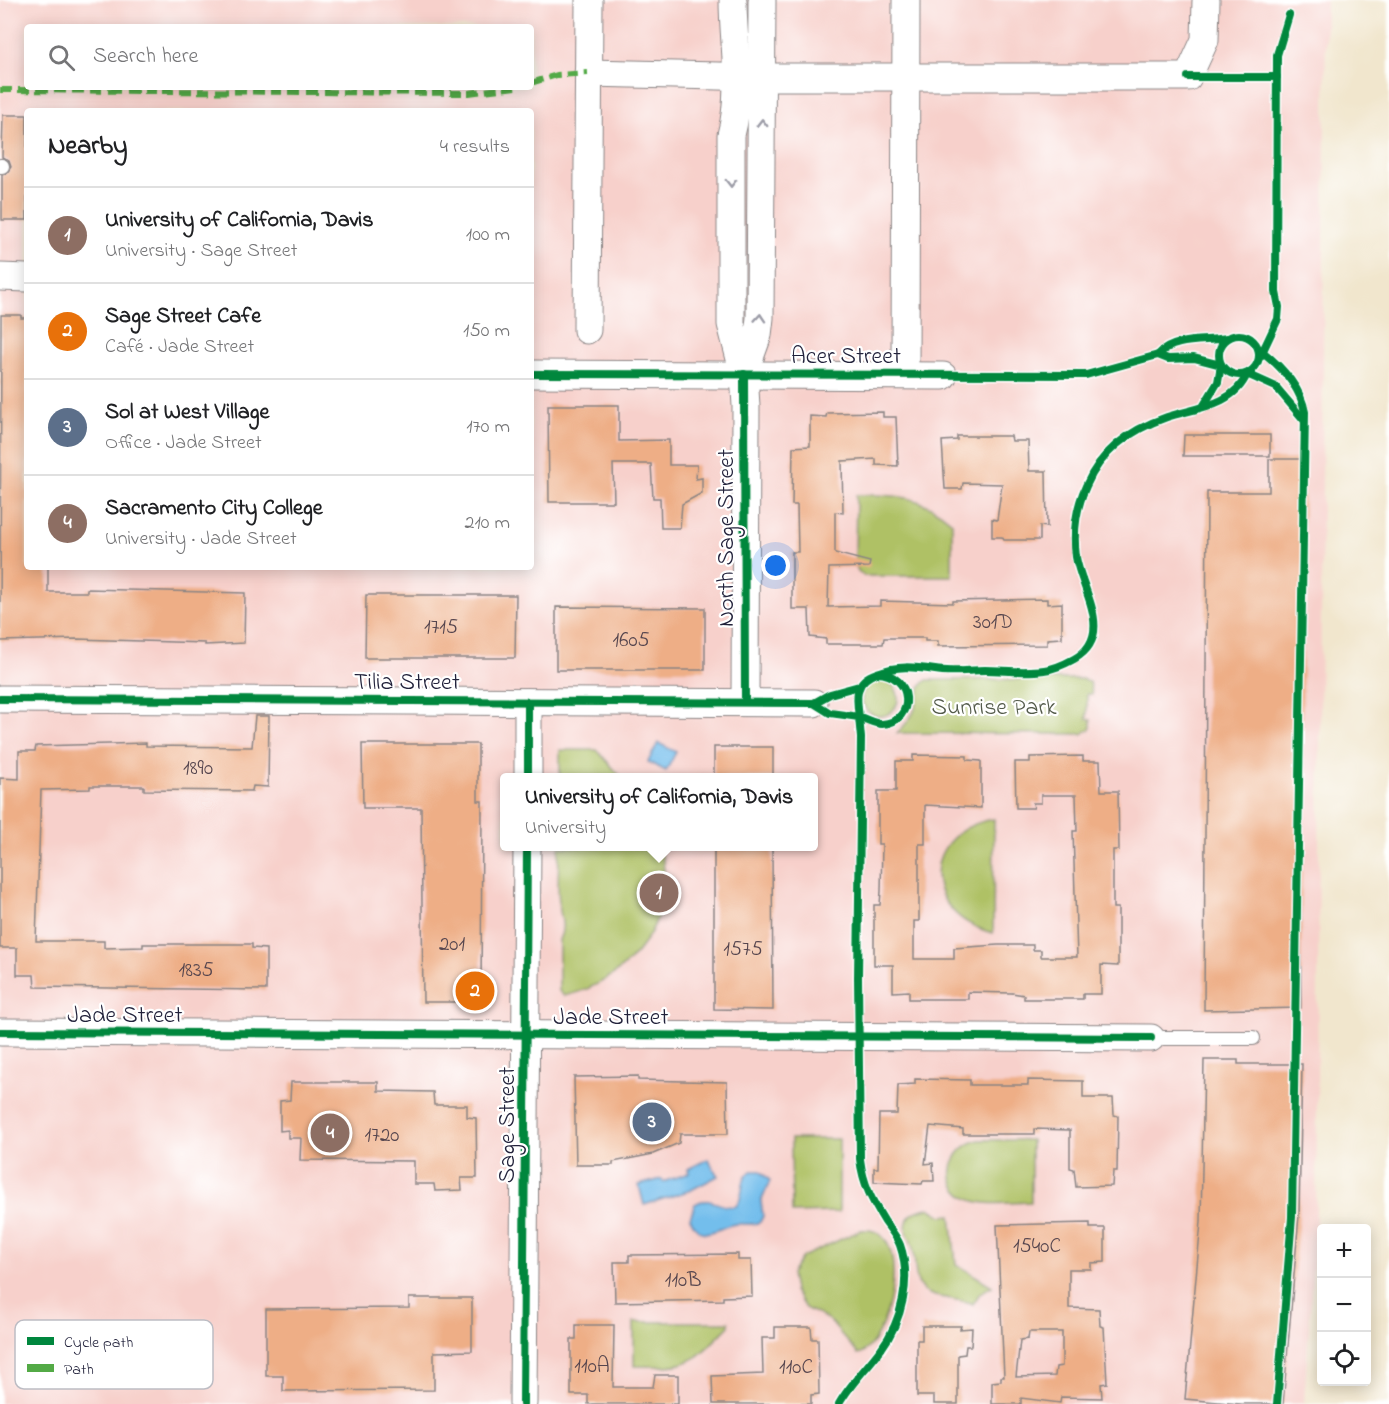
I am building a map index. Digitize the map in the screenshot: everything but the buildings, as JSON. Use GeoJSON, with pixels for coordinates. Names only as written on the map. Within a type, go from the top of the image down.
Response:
{"type":"FeatureCollection","features":[{"type":"Feature","properties":{"kind":"street"},"geometry":{"type":"LineString","coordinates":[[587,330],[589,0]]}},
{"type":"Feature","properties":{"kind":"street","name":"North Sage Street"},"geometry":{"type":"LineString","coordinates":[[733,0],[750,76]]}},
{"type":"Feature","properties":{"kind":"street","name":"North Sage Street"},"geometry":{"type":"LineString","coordinates":[[745,702],[744,374],[732,324],[731,135],[750,76],[762,0]]}},
{"type":"Feature","properties":{"kind":"street"},"geometry":{"type":"LineString","coordinates":[[906,0],[906,375]]}},
{"type":"Feature","properties":{"kind":"street"},"geometry":{"type":"LineString","coordinates":[[588,73],[750,76],[1188,77],[1205,40],[1206,0]]}},
{"type":"Feature","properties":{"kind":"street"},"geometry":{"type":"LineString","coordinates":[[0,278],[24,278]]}},
{"type":"Feature","properties":{"kind":"street","name":"Acer Street"},"geometry":{"type":"LineString","coordinates":[[534,374],[943,375]]}},
{"type":"Feature","properties":{"kind":"street","name":"Tilia Street"},"geometry":{"type":"LineString","coordinates":[[0,699],[814,703]]}},
{"type":"Feature","properties":{"kind":"street"},"geometry":{"type":"LineString","coordinates":[[528,702],[528,773]]}},
{"type":"Feature","properties":{"kind":"street","name":"Sage Street"},"geometry":{"type":"LineString","coordinates":[[523,1404],[527,851]]}},
{"type":"Feature","properties":{"kind":"street","name":"Jade Street"},"geometry":{"type":"LineString","coordinates":[[0,1032],[1151,1038]]}},
{"type":"Feature","properties":{"kind":"lane"},"geometry":{"type":"LineString","coordinates":[[1151,1038],[1253,1038]]}},
{"type":"Feature","properties":{"kind":"shaded area"},"geometry":{"type":"Polygon","coordinates":[[[0,0],[1326,0],[1316,1220],[1304,1404],[0,1404],[0,0]]]}},
{"type":"Feature","properties":{"kind":"green space"},"geometry":{"type":"Polygon","coordinates":[[[856,495],[896,496],[918,501],[952,522],[952,576],[865,576],[858,571],[855,563],[856,495]]]}},
{"type":"Feature","properties":{"kind":"green space","name":"Sunrise Park"},"geometry":{"type":"Polygon","coordinates":[[[1082,679],[1090,683],[1092,694],[1087,694],[1087,719],[1091,720],[1091,728],[1082,734],[897,733],[913,713],[920,688],[927,680],[1082,679]]]}},
{"type":"Feature","properties":{"kind":"green space"},"geometry":{"type":"Polygon","coordinates":[[[880,680],[893,685],[898,698],[893,711],[880,716],[867,711],[862,698],[867,685],[880,680]]]}},
{"type":"Feature","properties":{"kind":"green space"},"geometry":{"type":"Polygon","coordinates":[[[560,750],[597,750],[617,773],[560,773],[560,750]]]}},
{"type":"Feature","properties":{"kind":"green space"},"geometry":{"type":"Polygon","coordinates":[[[994,819],[993,933],[968,923],[951,908],[940,891],[937,873],[941,855],[952,839],[970,827],[994,819]]]}},
{"type":"Feature","properties":{"kind":"green space"},"geometry":{"type":"Polygon","coordinates":[[[559,851],[661,851],[664,873],[663,897],[656,921],[645,942],[630,960],[611,976],[589,988],[564,996],[559,991],[559,940],[562,926],[558,882],[559,851]]]}},
{"type":"Feature","properties":{"kind":"green space"},"geometry":{"type":"Polygon","coordinates":[[[791,1139],[839,1139],[839,1212],[792,1213],[791,1139]]]}},
{"type":"Feature","properties":{"kind":"green space"},"geometry":{"type":"Polygon","coordinates":[[[979,1140],[1031,1140],[1031,1202],[983,1203],[969,1199],[960,1193],[954,1185],[952,1176],[955,1158],[969,1144],[979,1140]]]}},
{"type":"Feature","properties":{"kind":"green space"},"geometry":{"type":"Polygon","coordinates":[[[929,1208],[942,1216],[951,1215],[956,1264],[992,1286],[980,1293],[973,1304],[927,1293],[917,1280],[906,1225],[912,1214],[929,1208]]]}},
{"type":"Feature","properties":{"kind":"green space"},"geometry":{"type":"Polygon","coordinates":[[[861,1230],[878,1233],[889,1246],[893,1265],[892,1287],[879,1331],[869,1346],[858,1354],[829,1320],[805,1308],[794,1291],[791,1274],[802,1257],[861,1230]]]}},
{"type":"Feature","properties":{"kind":"green space"},"geometry":{"type":"Polygon","coordinates":[[[634,1322],[729,1322],[729,1326],[697,1356],[688,1361],[668,1366],[634,1366],[634,1322]]]}},
{"type":"Feature","properties":{"kind":"water"},"geometry":{"type":"Polygon","coordinates":[[[658,743],[676,752],[666,771],[648,762],[658,743]]]}},
{"type":"Feature","properties":{"kind":"water"},"geometry":{"type":"Polygon","coordinates":[[[708,1159],[718,1176],[691,1190],[644,1205],[639,1185],[662,1179],[663,1182],[689,1173],[688,1169],[708,1159]]]}},
{"type":"Feature","properties":{"kind":"water"},"geometry":{"type":"Polygon","coordinates":[[[751,1171],[760,1171],[770,1181],[761,1202],[763,1216],[760,1222],[729,1225],[705,1233],[700,1231],[690,1218],[695,1204],[700,1201],[711,1201],[725,1206],[736,1206],[741,1197],[745,1179],[751,1171]]]}},
{"type":"Feature","properties":{"kind":"marked path"},"geometry":{"type":"LineString","coordinates":[[534,82],[557,75],[588,73]]}},
{"type":"Feature","properties":{"kind":"marked path"},"geometry":{"type":"LineString","coordinates":[[0,90],[469,93],[492,90]]}},
{"type":"Feature","properties":{"kind":"cycle path"},"geometry":{"type":"LineString","coordinates":[[1260,357],[1278,319],[1279,307],[1276,292],[1277,55],[1289,15]]}},
{"type":"Feature","properties":{"kind":"cycle path"},"geometry":{"type":"LineString","coordinates":[[1188,77],[1277,77]]}},
{"type":"Feature","properties":{"kind":"cycle path"},"geometry":{"type":"LineString","coordinates":[[1239,335],[1247,336],[1253,341],[1258,347],[1259,355],[1258,363],[1253,369],[1247,374],[1239,375],[1231,374],[1225,369],[1220,363],[1219,355],[1220,347],[1225,341],[1231,336],[1239,335]]}},
{"type":"Feature","properties":{"kind":"cycle path"},"geometry":{"type":"LineString","coordinates":[[534,374],[1086,375],[1158,355],[1172,345],[1227,338]]}},
{"type":"Feature","properties":{"kind":"cycle path"},"geometry":{"type":"LineString","coordinates":[[1259,349],[1294,384],[1305,412],[1292,1217],[1277,1404]]}},
{"type":"Feature","properties":{"kind":"cycle path"},"geometry":{"type":"LineString","coordinates":[[1158,355],[1168,359],[1194,358],[1221,365],[1218,382],[1204,405]]}},
{"type":"Feature","properties":{"kind":"cycle path"},"geometry":{"type":"LineString","coordinates":[[744,374],[745,702]]}},
{"type":"Feature","properties":{"kind":"cycle path"},"geometry":{"type":"LineString","coordinates":[[877,673],[906,667],[947,671],[1037,671],[1056,667],[1074,659],[1086,649],[1093,638],[1094,625],[1093,611],[1076,557],[1076,521],[1080,503],[1092,473],[1109,452],[1130,435],[1154,422],[1223,399],[1241,385],[1247,374],[1276,387],[1304,420]]}},
{"type":"Feature","properties":{"kind":"cycle path"},"geometry":{"type":"LineString","coordinates":[[877,673],[889,675],[898,681],[904,689],[906,698],[901,715],[893,721],[882,724],[859,717],[858,710],[857,696],[860,685],[877,673]]}},
{"type":"Feature","properties":{"kind":"cycle path"},"geometry":{"type":"LineString","coordinates":[[0,699],[814,703],[830,694],[859,686]]}},
{"type":"Feature","properties":{"kind":"cycle path"},"geometry":{"type":"LineString","coordinates":[[528,702],[528,773]]}},
{"type":"Feature","properties":{"kind":"cycle path"},"geometry":{"type":"LineString","coordinates":[[814,703],[830,713],[859,717],[861,738],[858,978],[860,1159],[863,1176],[872,1199],[900,1245],[905,1272],[903,1299],[895,1326],[881,1349],[839,1404]]}},
{"type":"Feature","properties":{"kind":"cycle path"},"geometry":{"type":"LineString","coordinates":[[523,1404],[527,851]]}},
{"type":"Feature","properties":{"kind":"cycle path"},"geometry":{"type":"LineString","coordinates":[[0,1032],[1151,1038]]}},
{"type":"Feature","properties":{"kind":"place","name":"University of California, Davis"},"geometry":{"type":"Point","coordinates":[659,893]}},
{"type":"Feature","properties":{"kind":"place","name":"Sage Street Cafe"},"geometry":{"type":"Point","coordinates":[475,991]}},
{"type":"Feature","properties":{"kind":"place","name":"Sol at West Village"},"geometry":{"type":"Point","coordinates":[652,1122]}},
{"type":"Feature","properties":{"kind":"place","name":"Sacramento City College"},"geometry":{"type":"Point","coordinates":[330,1133]}}]}
